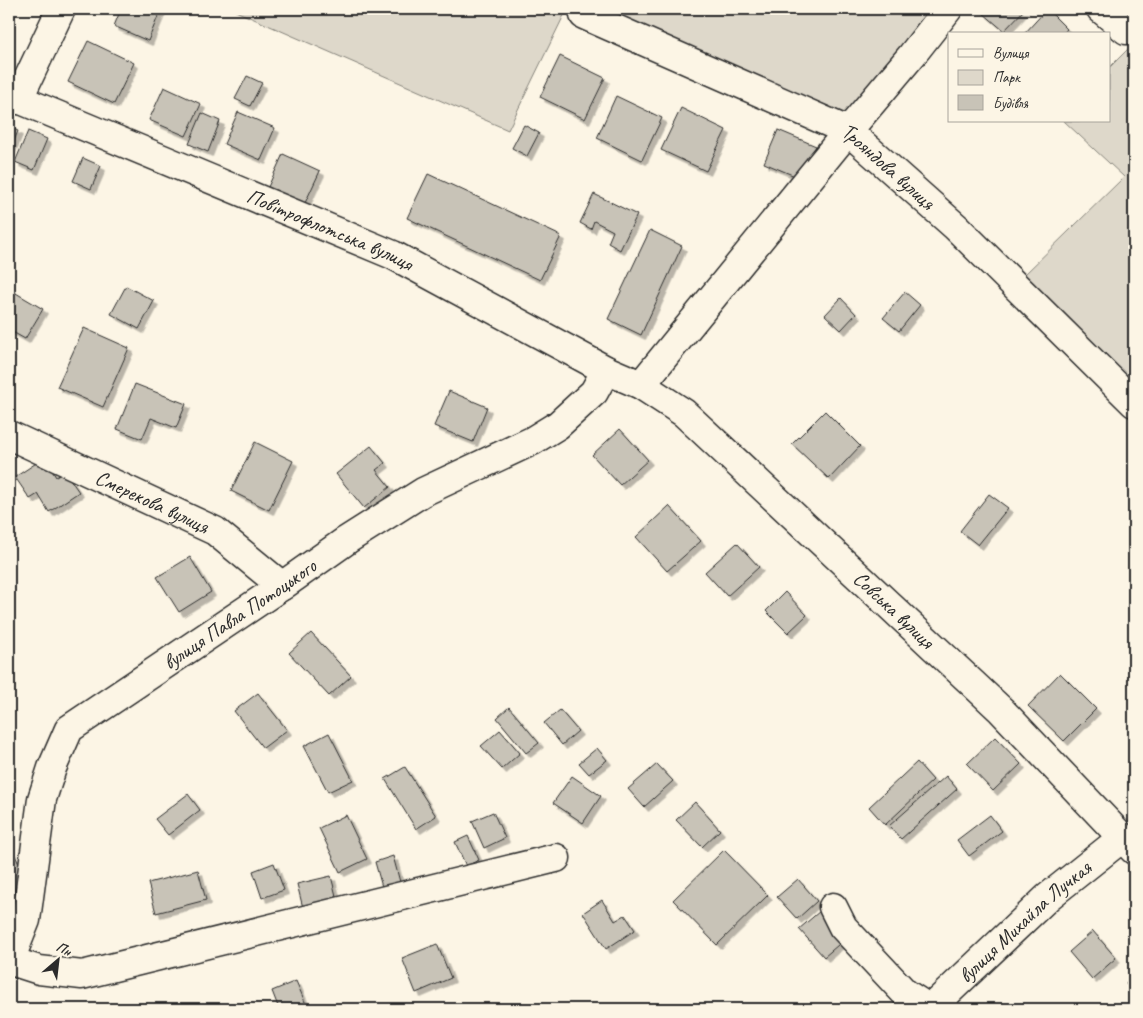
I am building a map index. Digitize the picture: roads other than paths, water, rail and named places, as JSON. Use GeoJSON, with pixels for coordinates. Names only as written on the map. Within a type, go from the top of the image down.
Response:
{"type":"FeatureCollection","features":[{"type":"Feature","properties":{"kind":"street"},"geometry":{"type":"LineString","coordinates":[[13,98],[61,9]]}},
{"type":"Feature","properties":{"kind":"street"},"geometry":{"type":"LineString","coordinates":[[640,385],[948,9]]}},
{"type":"Feature","properties":{"kind":"street"},"geometry":{"type":"LineString","coordinates":[[1101,9],[1126,30]]}},
{"type":"Feature","properties":{"kind":"street","name":"Трояндова вулиця"},"geometry":{"type":"LineString","coordinates":[[584,15],[848,131],[956,227],[1134,403]]}},
{"type":"Feature","properties":{"kind":"street","name":"Повітрофлотська вулиця"},"geometry":{"type":"LineString","coordinates":[[13,98],[393,255],[606,370],[640,385]]}},
{"type":"Feature","properties":{"kind":"street","name":"вулиця Павла Потоцького"},"geometry":{"type":"LineString","coordinates":[[556,858],[82,976],[39,970],[9,960],[26,920],[42,799],[52,768],[69,730],[347,540],[423,492],[532,441],[558,426],[594,392],[606,370]]}},
{"type":"Feature","properties":{"kind":"street","name":"Совська вулиця"},"geometry":{"type":"LineString","coordinates":[[640,385],[684,413],[1001,710],[1128,844]]}},
{"type":"Feature","properties":{"kind":"street","name":"Смерекова вулиця"},"geometry":{"type":"LineString","coordinates":[[9,435],[215,531],[282,586]]}},
{"type":"Feature","properties":{"kind":"street","name":"вулиця Михайла Лучкая"},"geometry":{"type":"LineString","coordinates":[[930,1009],[1048,897],[1128,844]]}},
{"type":"Feature","properties":{"kind":"street"},"geometry":{"type":"LineString","coordinates":[[833,907],[843,927],[904,993],[930,1009]]}}]}
